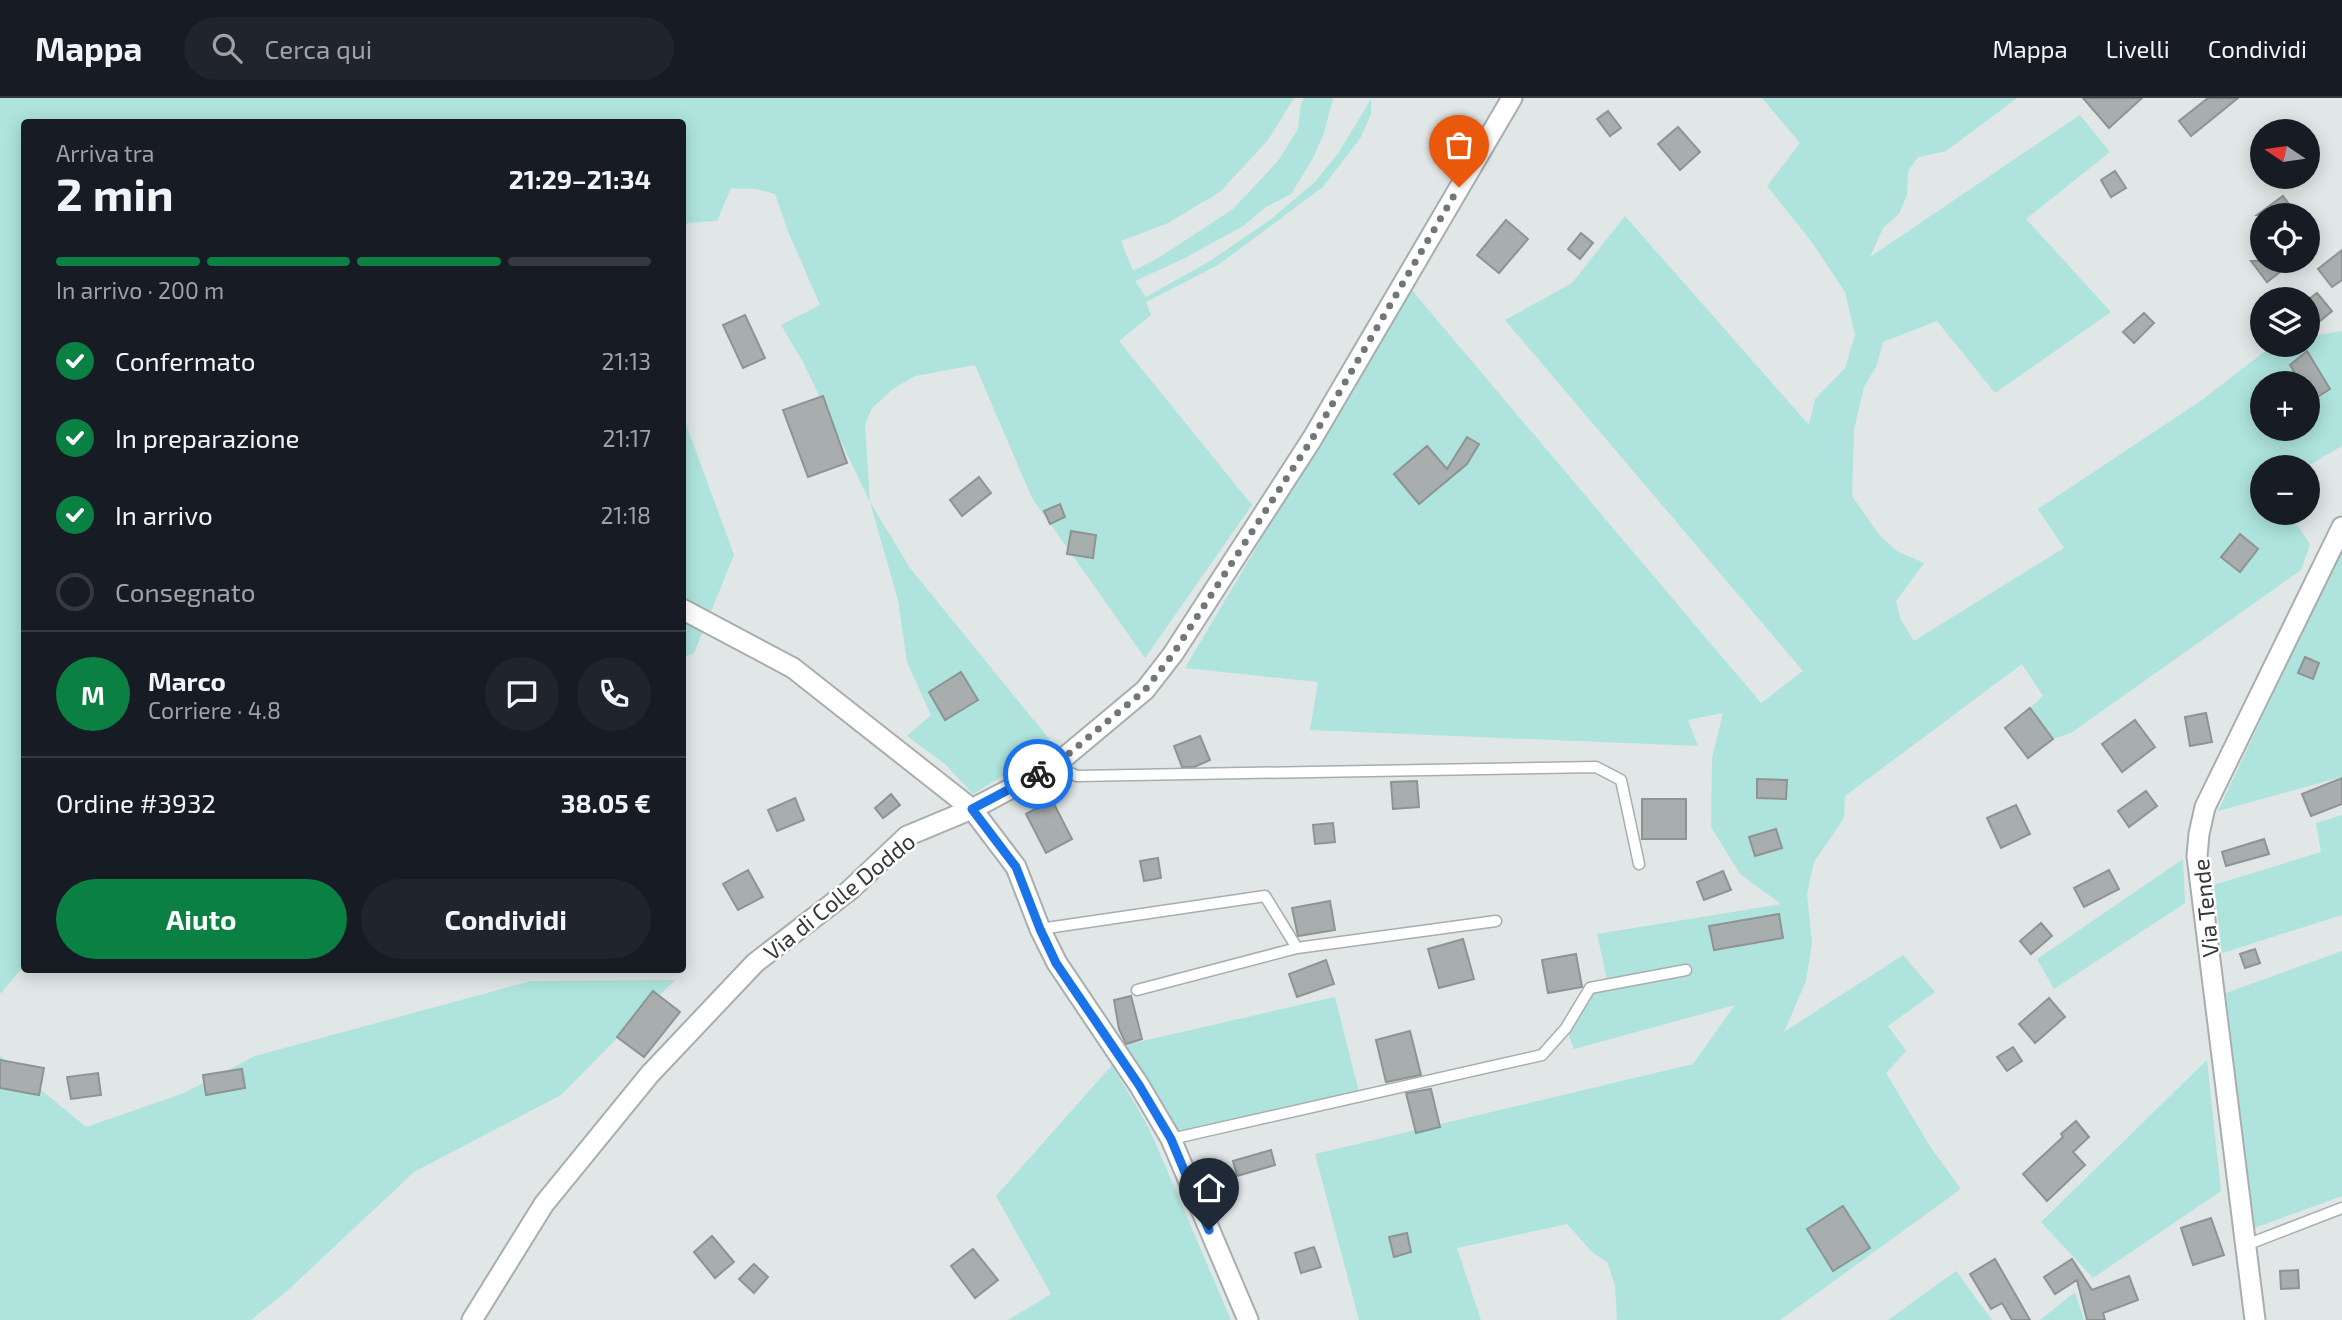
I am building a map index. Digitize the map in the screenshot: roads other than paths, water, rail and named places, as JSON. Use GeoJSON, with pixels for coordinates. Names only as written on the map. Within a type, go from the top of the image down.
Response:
{"type":"FeatureCollection","features":[{"type":"Feature","properties":{"kind":"street","name":"Via di Colle Doddo"},"geometry":{"type":"LineString","coordinates":[[472,1320],[544,1204],[650,1074],[755,963],[850,890],[908,836],[972,809],[1054,766],[1145,690],[1173,654],[1312,439],[1512,98]]}},
{"type":"Feature","properties":{"kind":"street","name":"Via Tende"},"geometry":{"type":"LineString","coordinates":[[2255,1320],[2197,856],[2199,834],[2205,807],[2342,527]]}},
{"type":"Feature","properties":{"kind":"street"},"geometry":{"type":"LineString","coordinates":[[686,610],[793,668],[972,809],[1016,867],[1056,963],[1139,1085],[1171,1139],[1248,1320]]}},
{"type":"Feature","properties":{"kind":"lane"},"geometry":{"type":"LineString","coordinates":[[1054,766],[1077,776],[1596,767],[1621,780],[1639,864]]}},
{"type":"Feature","properties":{"kind":"lane"},"geometry":{"type":"LineString","coordinates":[[1040,929],[1265,896],[1297,948]]}},
{"type":"Feature","properties":{"kind":"lane"},"geometry":{"type":"LineString","coordinates":[[1137,990],[1297,948],[1496,921]]}},
{"type":"Feature","properties":{"kind":"lane"},"geometry":{"type":"LineString","coordinates":[[1171,1139],[1542,1055],[1566,1028],[1590,988],[1686,970]]}},
{"type":"Feature","properties":{"kind":"lane"},"geometry":{"type":"LineString","coordinates":[[2246,1245],[2342,1208]]}}]}
